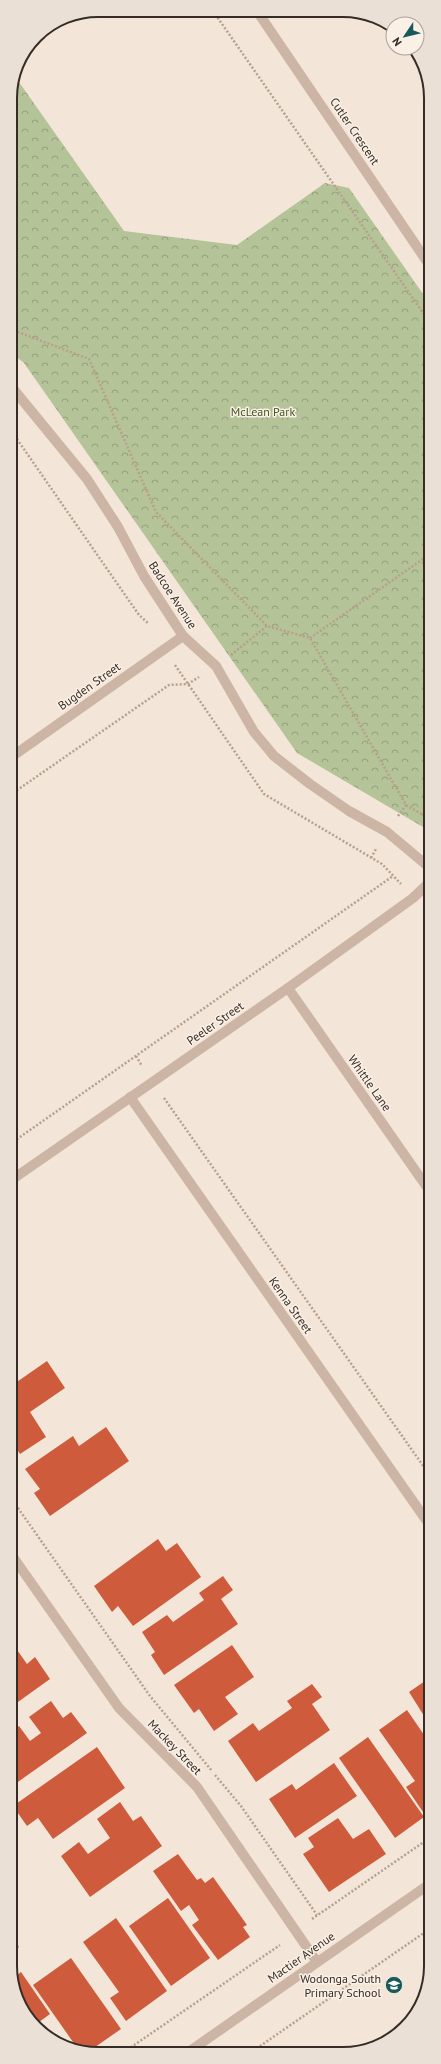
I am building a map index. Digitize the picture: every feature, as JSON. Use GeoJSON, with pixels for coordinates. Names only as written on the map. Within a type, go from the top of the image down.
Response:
{"type":"FeatureCollection","features":[{"type":"Feature","properties":{"kind":"street","name":"Cutler Crescent"},"geometry":{"type":"LineString","coordinates":[[261,17],[424,257]]}},
{"type":"Feature","properties":{"kind":"street","name":"Badcoe Avenue"},"geometry":{"type":"LineString","coordinates":[[17,394],[87,479],[118,527],[144,576],[183,636],[216,666],[254,732],[274,756],[310,784],[349,811],[388,832],[424,863]]}},
{"type":"Feature","properties":{"kind":"street","name":"Bugden Street"},"geometry":{"type":"LineString","coordinates":[[17,753],[183,636]]}},
{"type":"Feature","properties":{"kind":"street","name":"Peeler Street"},"geometry":{"type":"LineString","coordinates":[[17,1176],[288,988],[413,898],[424,887]]}},
{"type":"Feature","properties":{"kind":"street","name":"Whittle Lane"},"geometry":{"type":"LineString","coordinates":[[288,988],[424,1183]]}},
{"type":"Feature","properties":{"kind":"street","name":"Kenna Street"},"geometry":{"type":"LineString","coordinates":[[130,1098],[424,1517]]}},
{"type":"Feature","properties":{"kind":"street","name":"Mackey Street"},"geometry":{"type":"LineString","coordinates":[[17,1563],[119,1708],[197,1787],[318,1962]]}},
{"type":"Feature","properties":{"kind":"street","name":"Mactier Avenue"},"geometry":{"type":"LineString","coordinates":[[196,2047],[424,1888]]}},
{"type":"Feature","properties":{"kind":"path"},"geometry":{"type":"LineString","coordinates":[[217,17],[424,314]]}},
{"type":"Feature","properties":{"kind":"path"},"geometry":{"type":"LineString","coordinates":[[17,332],[89,359],[156,512],[267,626],[310,638],[406,805],[424,816]]}},
{"type":"Feature","properties":{"kind":"path"},"geometry":{"type":"LineString","coordinates":[[310,638],[424,558]]}},
{"type":"Feature","properties":{"kind":"path"},"geometry":{"type":"LineString","coordinates":[[17,790],[169,685],[188,684]]}},
{"type":"Feature","properties":{"kind":"path"},"geometry":{"type":"LineString","coordinates":[[17,1139],[393,876]]}},
{"type":"Feature","properties":{"kind":"path"},"geometry":{"type":"LineString","coordinates":[[136,1056],[424,1467]]}},
{"type":"Feature","properties":{"kind":"path"},"geometry":{"type":"LineString","coordinates":[[17,1507],[150,1696],[241,1806],[317,1915]]}},
{"type":"Feature","properties":{"kind":"path"},"geometry":{"type":"LineString","coordinates":[[131,2047],[297,1933],[317,1915],[424,1842]]}},
{"type":"Feature","properties":{"kind":"path"},"geometry":{"type":"LineString","coordinates":[[259,2047],[424,1933]]}},
{"type":"Feature","properties":{"kind":"green space","name":"McLean Park"},"geometry":{"type":"Polygon","coordinates":[[[19,82],[124,231],[237,245],[325,183],[349,188],[424,295],[424,828],[297,753],[24,363],[17,358],[17,93],[19,82]]]}},
{"type":"Feature","properties":{"kind":"building"},"geometry":{"type":"Polygon","coordinates":[[[47,1361],[65,1388],[30,1412],[46,1437],[20,1454],[17,1449],[17,1382],[47,1361]]]}},
{"type":"Feature","properties":{"kind":"building"},"geometry":{"type":"Polygon","coordinates":[[[106,1427],[129,1461],[50,1516],[34,1493],[40,1489],[25,1469],[73,1436],[79,1446],[106,1427]]]}},
{"type":"Feature","properties":{"kind":"building"},"geometry":{"type":"Polygon","coordinates":[[[158,1539],[166,1551],[177,1543],[201,1577],[133,1626],[118,1606],[112,1612],[94,1586],[158,1539]]]}},
{"type":"Feature","properties":{"kind":"building"},"geometry":{"type":"Polygon","coordinates":[[[223,1576],[233,1590],[221,1599],[238,1624],[164,1675],[151,1655],[155,1652],[142,1632],[167,1615],[173,1622],[204,1600],[199,1593],[223,1576]]]}},
{"type":"Feature","properties":{"kind":"building"},"geometry":{"type":"Polygon","coordinates":[[[232,1645],[254,1677],[225,1697],[238,1714],[214,1731],[199,1709],[194,1713],[174,1685],[232,1645]]]}},
{"type":"Feature","properties":{"kind":"building"},"geometry":{"type":"Polygon","coordinates":[[[17,1650],[27,1664],[35,1657],[50,1679],[17,1703],[17,1650]]]}},
{"type":"Feature","properties":{"kind":"building"},"geometry":{"type":"Polygon","coordinates":[[[424,1682],[424,1716],[409,1692],[424,1682]]]}},
{"type":"Feature","properties":{"kind":"building"},"geometry":{"type":"Polygon","coordinates":[[[312,1684],[322,1697],[312,1704],[330,1730],[256,1782],[228,1741],[253,1723],[259,1731],[292,1708],[287,1701],[312,1684]]]}},
{"type":"Feature","properties":{"kind":"building"},"geometry":{"type":"Polygon","coordinates":[[[51,1701],[63,1718],[71,1712],[87,1733],[17,1783],[17,1728],[19,1726],[30,1741],[41,1733],[29,1717],[51,1701]]]}},
{"type":"Feature","properties":{"kind":"building"},"geometry":{"type":"Polygon","coordinates":[[[407,1710],[424,1735],[423,1812],[406,1787],[415,1781],[379,1730],[407,1710]]]}},
{"type":"Feature","properties":{"kind":"building"},"geometry":{"type":"Polygon","coordinates":[[[368,1737],[424,1817],[395,1838],[339,1758],[368,1737]]]}},
{"type":"Feature","properties":{"kind":"building"},"geometry":{"type":"Polygon","coordinates":[[[97,1747],[125,1788],[53,1839],[38,1818],[27,1826],[17,1812],[17,1803],[97,1747]]]}},
{"type":"Feature","properties":{"kind":"building"},"geometry":{"type":"Polygon","coordinates":[[[334,1763],[357,1796],[295,1838],[269,1799],[292,1784],[296,1790],[334,1763]]]}},
{"type":"Feature","properties":{"kind":"building"},"geometry":{"type":"Polygon","coordinates":[[[120,1802],[133,1821],[141,1816],[162,1846],[90,1897],[61,1856],[79,1842],[88,1854],[110,1838],[97,1819],[120,1802]]]}},
{"type":"Feature","properties":{"kind":"building"},"geometry":{"type":"Polygon","coordinates":[[[338,1818],[353,1839],[369,1829],[386,1854],[329,1892],[303,1854],[314,1847],[308,1838],[338,1818]]]}},
{"type":"Feature","properties":{"kind":"building"},"geometry":{"type":"Polygon","coordinates":[[[178,1854],[197,1880],[201,1878],[205,1883],[213,1877],[247,1925],[243,1927],[250,1937],[218,1960],[192,1925],[199,1920],[189,1905],[181,1911],[153,1871],[178,1854]]]}},
{"type":"Feature","properties":{"kind":"building"},"geometry":{"type":"Polygon","coordinates":[[[168,1898],[210,1958],[171,1986],[129,1926],[168,1898]]]}},
{"type":"Feature","properties":{"kind":"building"},"geometry":{"type":"Polygon","coordinates":[[[116,1918],[167,1991],[126,2021],[110,1998],[119,1992],[83,1942],[116,1918]]]}},
{"type":"Feature","properties":{"kind":"building"},"geometry":{"type":"Polygon","coordinates":[[[71,1958],[121,2029],[95,2047],[74,2043],[33,1985],[71,1958]]]}},
{"type":"Feature","properties":{"kind":"building"},"geometry":{"type":"Polygon","coordinates":[[[21,1972],[50,2014],[40,2022],[25,2002],[18,1974],[21,1972]]]}},
{"type":"Feature","properties":{"kind":"place","name":"Wodonga South Primary School"},"geometry":{"type":"Point","coordinates":[394,1985]}}]}
